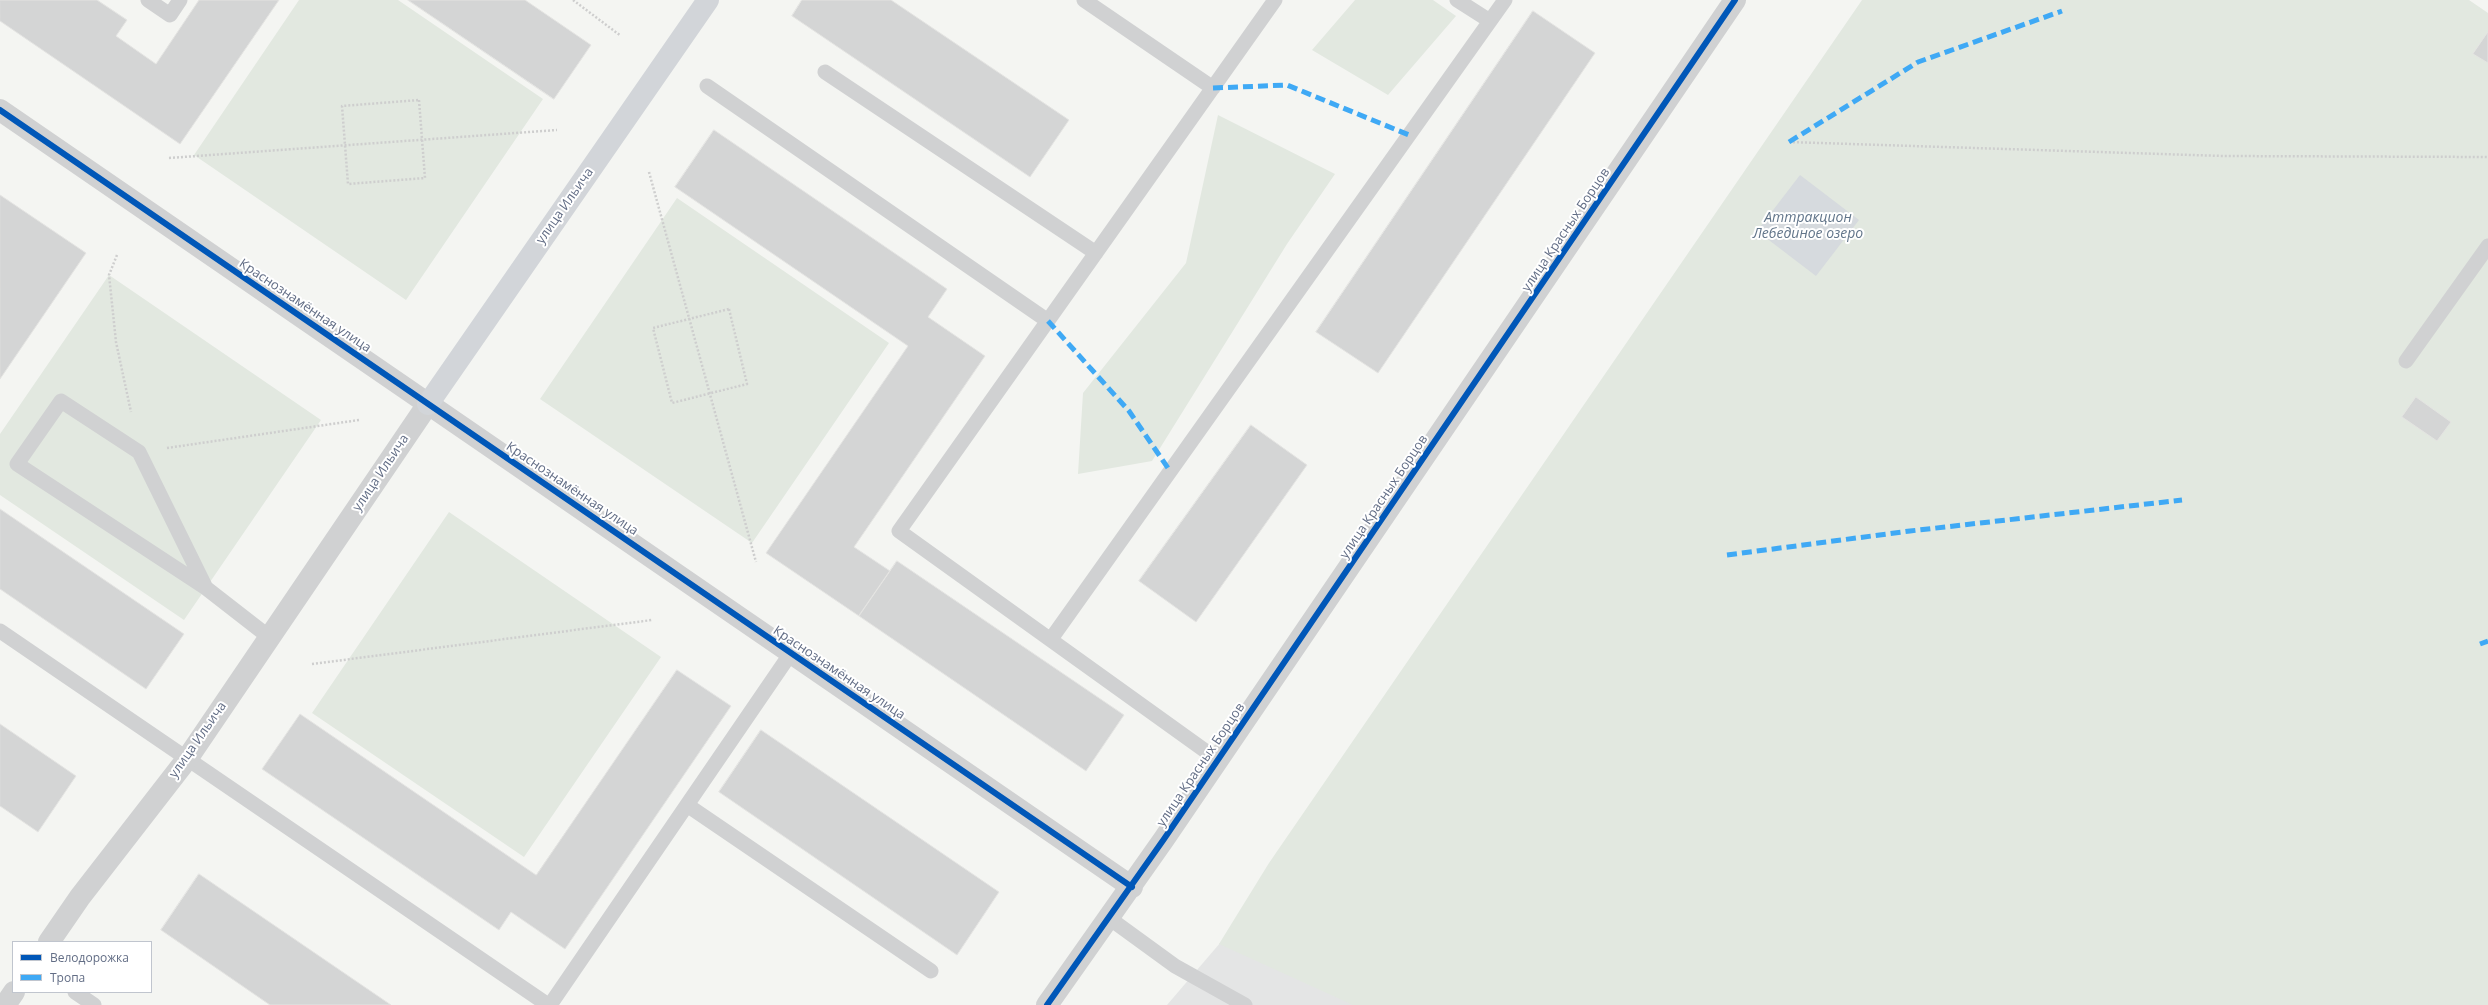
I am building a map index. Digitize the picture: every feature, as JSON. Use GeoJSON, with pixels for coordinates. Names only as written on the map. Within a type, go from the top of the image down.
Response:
{"type":"FeatureCollection","features":[{"type":"Feature","properties":{"kind":"street","name":"улица Ильича"},"geometry":{"type":"LineString","coordinates":[[50,941],[80,897],[187,758],[428,404],[708,0]]}},
{"type":"Feature","properties":{"kind":"street","name":"улица Красных Борцов"},"geometry":{"type":"LineString","coordinates":[[1046,1005],[1132,887],[1735,0]]}},
{"type":"Feature","properties":{"kind":"street","name":"Краснознамённая улица"},"geometry":{"type":"LineString","coordinates":[[0,110],[1132,887]]}},
{"type":"Feature","properties":{"kind":"street"},"geometry":{"type":"LineString","coordinates":[[6,1005],[13,993]]}},
{"type":"Feature","properties":{"kind":"lane"},"geometry":{"type":"LineString","coordinates":[[148,0],[170,15],[180,0]]}},
{"type":"Feature","properties":{"kind":"lane"},"geometry":{"type":"LineString","coordinates":[[1084,0],[1213,88]]}},
{"type":"Feature","properties":{"kind":"lane"},"geometry":{"type":"LineString","coordinates":[[1218,760],[1052,639],[899,531],[1275,0]]}},
{"type":"Feature","properties":{"kind":"lane"},"geometry":{"type":"LineString","coordinates":[[1457,0],[1490,21]]}},
{"type":"Feature","properties":{"kind":"lane"},"geometry":{"type":"LineString","coordinates":[[1052,639],[1505,0]]}},
{"type":"Feature","properties":{"kind":"lane"},"geometry":{"type":"LineString","coordinates":[[825,72],[1096,254]]}},
{"type":"Feature","properties":{"kind":"lane"},"geometry":{"type":"LineString","coordinates":[[707,86],[1048,321]]}},
{"type":"Feature","properties":{"kind":"lane"},"geometry":{"type":"LineString","coordinates":[[2406,361],[2488,246]]}},
{"type":"Feature","properties":{"kind":"lane"},"geometry":{"type":"LineString","coordinates":[[206,588],[139,452],[61,401],[16,464],[206,588],[269,637]]}},
{"type":"Feature","properties":{"kind":"lane"},"geometry":{"type":"LineString","coordinates":[[0,631],[549,1005],[791,653]]}},
{"type":"Feature","properties":{"kind":"lane"},"geometry":{"type":"LineString","coordinates":[[687,805],[931,971]]}},
{"type":"Feature","properties":{"kind":"lane"},"geometry":{"type":"LineString","coordinates":[[1109,918],[1175,966],[1245,1005]]}},
{"type":"Feature","properties":{"kind":"lane"},"geometry":{"type":"LineString","coordinates":[[76,993],[94,1005]]}},
{"type":"Feature","properties":{"kind":"path"},"geometry":{"type":"LineString","coordinates":[[573,0],[621,36]]}},
{"type":"Feature","properties":{"kind":"path"},"geometry":{"type":"LineString","coordinates":[[419,100],[425,178],[348,184],[344,145],[342,106],[419,100]]}},
{"type":"Feature","properties":{"kind":"path"},"geometry":{"type":"LineString","coordinates":[[169,158],[557,130]]}},
{"type":"Feature","properties":{"kind":"path"},"geometry":{"type":"LineString","coordinates":[[1789,142],[2223,156],[2488,157]]}},
{"type":"Feature","properties":{"kind":"path"},"geometry":{"type":"LineString","coordinates":[[649,172],[756,562]]}},
{"type":"Feature","properties":{"kind":"path"},"geometry":{"type":"LineString","coordinates":[[117,255],[109,275],[116,342],[139,452],[359,420]]}},
{"type":"Feature","properties":{"kind":"path"},"geometry":{"type":"LineString","coordinates":[[728,309],[747,384],[710,393],[672,403],[653,328],[728,309]]}},
{"type":"Feature","properties":{"kind":"path"},"geometry":{"type":"LineString","coordinates":[[312,664],[652,620]]}},
{"type":"Feature","properties":{"kind":"shaded area"},"geometry":{"type":"Polygon","coordinates":[[[299,0],[398,0],[543,99],[406,300],[194,155],[299,0]]]}},
{"type":"Feature","properties":{"kind":"shaded area"},"geometry":{"type":"Polygon","coordinates":[[[1355,0],[1433,0],[1456,16],[1388,95],[1312,50],[1355,0]]]}},
{"type":"Feature","properties":{"kind":"shaded area"},"geometry":{"type":"Polygon","coordinates":[[[1862,0],[2469,0],[2488,13],[2488,1005],[1353,1005],[1219,944],[1269,863],[1862,0]]]}},
{"type":"Feature","properties":{"kind":"shaded area"},"geometry":{"type":"Polygon","coordinates":[[[1218,115],[1335,174],[1287,244],[1152,461],[1078,474],[1083,393],[1186,263],[1218,115]]]}},
{"type":"Feature","properties":{"kind":"shaded area"},"geometry":{"type":"Polygon","coordinates":[[[677,198],[889,343],[752,543],[540,399],[677,198]]]}},
{"type":"Feature","properties":{"kind":"shaded area"},"geometry":{"type":"Polygon","coordinates":[[[109,275],[321,420],[184,620],[0,495],[0,434],[109,275]]]}},
{"type":"Feature","properties":{"kind":"shaded area"},"geometry":{"type":"Polygon","coordinates":[[[449,512],[661,657],[524,857],[312,713],[449,512]]]}},
{"type":"Feature","properties":{"kind":"shaded area"},"geometry":{"type":"Polygon","coordinates":[[[1256,901],[1388,1005],[1167,1005],[1256,901]]]}},
{"type":"Feature","properties":{"kind":"water","name":"Аттракцион Лебединое озеро"},"geometry":{"type":"Polygon","coordinates":[[[1800,175],[1859,220],[1816,276],[1757,231],[1800,175]]]}},
{"type":"Feature","properties":{"kind":"building"},"geometry":{"type":"Polygon","coordinates":[[[0,0],[97,0],[127,20],[116,36],[156,64],[199,0],[279,0],[180,144],[0,21],[0,0]]]}},
{"type":"Feature","properties":{"kind":"building"},"geometry":{"type":"Polygon","coordinates":[[[408,0],[525,0],[591,45],[554,99],[408,0]]]}},
{"type":"Feature","properties":{"kind":"building"},"geometry":{"type":"Polygon","coordinates":[[[802,0],[891,0],[1069,120],[1030,177],[792,16],[802,0]]]}},
{"type":"Feature","properties":{"kind":"building"},"geometry":{"type":"Polygon","coordinates":[[[1533,11],[1595,53],[1378,373],[1316,332],[1533,11]]]}},
{"type":"Feature","properties":{"kind":"building"},"geometry":{"type":"Polygon","coordinates":[[[2488,32],[2488,63],[2473,54],[2488,32]]]}},
{"type":"Feature","properties":{"kind":"building"},"geometry":{"type":"Polygon","coordinates":[[[714,130],[947,289],[928,317],[985,356],[854,547],[890,571],[859,616],[766,553],[908,346],[675,187],[714,130]]]}},
{"type":"Feature","properties":{"kind":"building"},"geometry":{"type":"Polygon","coordinates":[[[0,195],[86,253],[0,379],[0,195]]]}},
{"type":"Feature","properties":{"kind":"building"},"geometry":{"type":"Polygon","coordinates":[[[2416,397],[2451,422],[2437,441],[2402,417],[2416,397]]]}},
{"type":"Feature","properties":{"kind":"building"},"geometry":{"type":"Polygon","coordinates":[[[1251,425],[1307,465],[1196,622],[1139,581],[1251,425]]]}},
{"type":"Feature","properties":{"kind":"building"},"geometry":{"type":"Polygon","coordinates":[[[0,509],[184,634],[146,689],[0,589],[0,509]]]}},
{"type":"Feature","properties":{"kind":"building"},"geometry":{"type":"Polygon","coordinates":[[[897,561],[1124,715],[1086,771],[859,616],[897,561]]]}},
{"type":"Feature","properties":{"kind":"building"},"geometry":{"type":"Polygon","coordinates":[[[677,670],[731,706],[565,949],[511,912],[499,930],[262,769],[300,714],[536,875],[677,670]]]}},
{"type":"Feature","properties":{"kind":"building"},"geometry":{"type":"Polygon","coordinates":[[[0,724],[76,776],[38,832],[0,806],[0,724]]]}},
{"type":"Feature","properties":{"kind":"building"},"geometry":{"type":"Polygon","coordinates":[[[761,730],[999,892],[957,955],[719,792],[761,730]]]}},
{"type":"Feature","properties":{"kind":"building"},"geometry":{"type":"Polygon","coordinates":[[[199,874],[391,1005],[270,1005],[161,930],[199,874]]]}},
{"type":"Feature","properties":{"kind":"marked path"},"geometry":{"type":"LineString","coordinates":[[1789,142],[1918,62],[2062,11]]}},
{"type":"Feature","properties":{"kind":"marked path"},"geometry":{"type":"LineString","coordinates":[[1213,88],[1287,85],[1409,135]]}},
{"type":"Feature","properties":{"kind":"marked path"},"geometry":{"type":"LineString","coordinates":[[1048,321],[1129,411],[1170,471]]}},
{"type":"Feature","properties":{"kind":"marked path"},"geometry":{"type":"LineString","coordinates":[[1727,555],[1910,531],[2182,500]]}},
{"type":"Feature","properties":{"kind":"marked path"},"geometry":{"type":"LineString","coordinates":[[2480,644],[2488,641]]}},
{"type":"Feature","properties":{"kind":"cycle path"},"geometry":{"type":"LineString","coordinates":[[1047,1005],[1164,839],[1735,0]]}},
{"type":"Feature","properties":{"kind":"cycle path"},"geometry":{"type":"LineString","coordinates":[[0,110],[1132,887]]}}]}
